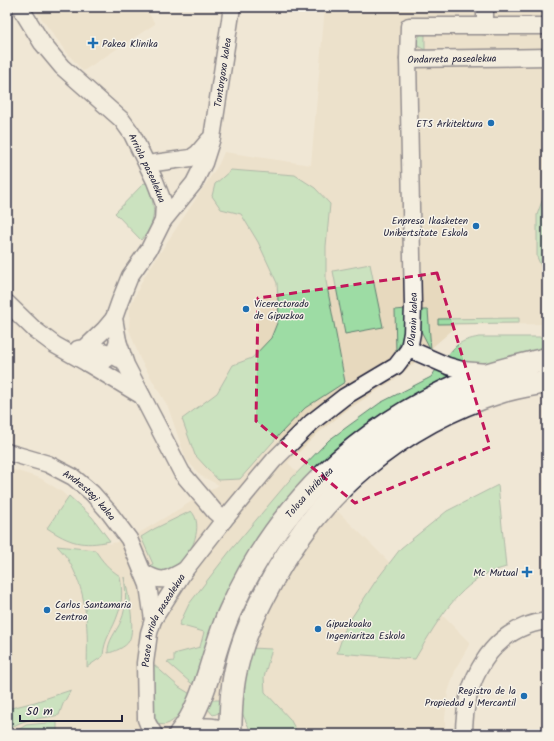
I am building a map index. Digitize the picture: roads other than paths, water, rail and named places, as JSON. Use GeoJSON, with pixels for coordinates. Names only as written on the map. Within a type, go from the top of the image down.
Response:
{"type":"FeatureCollection","features":[{"type":"Feature","properties":{"kind":"main road","name":"Tolosa hiribidea"},"geometry":{"type":"LineString","coordinates":[[182,734],[199,702],[230,611],[253,568],[271,539],[300,500],[334,465],[366,438],[392,420],[422,403],[463,383],[494,372],[547,359]]}},
{"type":"Feature","properties":{"kind":"main road","name":"Tolosa hiribidea"},"geometry":{"type":"LineString","coordinates":[[229,734],[231,701],[237,665],[252,619],[289,551],[317,513],[348,480],[406,436],[430,421],[472,402],[501,392],[547,382]]}},
{"type":"Feature","properties":{"kind":"main road"},"geometry":{"type":"LineString","coordinates":[[182,734],[202,729],[217,730],[229,734]]}},
{"type":"Feature","properties":{"kind":"street","name":"Arriola pasealekua"},"geometry":{"type":"LineString","coordinates":[[20,7],[42,43],[62,67],[122,120],[132,134],[155,181],[164,204],[163,221],[149,249],[130,276],[114,318]]}},
{"type":"Feature","properties":{"kind":"street","name":"Tontorgoxo kalea"},"geometry":{"type":"LineString","coordinates":[[163,221],[194,183],[204,163],[212,138],[232,7]]}},
{"type":"Feature","properties":{"kind":"street"},"geometry":{"type":"LineString","coordinates":[[485,7],[485,26]]}},
{"type":"Feature","properties":{"kind":"street","name":"Ondarreta pasealekua"},"geometry":{"type":"LineString","coordinates":[[547,26],[409,26],[408,59],[547,57]]}},
{"type":"Feature","properties":{"kind":"street","name":"Olarain kalea"},"geometry":{"type":"LineString","coordinates":[[224,520],[274,460],[312,422],[344,397],[396,366],[409,349],[412,333],[413,306],[408,59]]}},
{"type":"Feature","properties":{"kind":"street"},"geometry":{"type":"LineString","coordinates":[[147,164],[191,158],[198,153],[212,138]]}},
{"type":"Feature","properties":{"kind":"street"},"geometry":{"type":"LineString","coordinates":[[7,303],[35,330],[54,345],[73,349],[86,355],[142,396]]}},
{"type":"Feature","properties":{"kind":"street"},"geometry":{"type":"LineString","coordinates":[[114,318],[115,348],[126,365],[182,473],[204,500],[224,520]]}},
{"type":"Feature","properties":{"kind":"street"},"geometry":{"type":"LineString","coordinates":[[86,355],[114,318]]}},
{"type":"Feature","properties":{"kind":"street"},"geometry":{"type":"LineString","coordinates":[[86,355],[99,350],[115,348]]}},
{"type":"Feature","properties":{"kind":"street"},"geometry":{"type":"LineString","coordinates":[[409,349],[448,366],[462,370],[494,372]]}},
{"type":"Feature","properties":{"kind":"street","name":"Andrestegi kalea"},"geometry":{"type":"LineString","coordinates":[[7,452],[54,467],[73,477],[92,493],[122,528],[129,539],[148,585],[153,620]]}},
{"type":"Feature","properties":{"kind":"street","name":"Paseo Arriola pasealekua"},"geometry":{"type":"LineString","coordinates":[[154,734],[146,719],[145,663],[149,633],[153,620],[185,570],[224,520]]}},
{"type":"Feature","properties":{"kind":"street"},"geometry":{"type":"LineString","coordinates":[[143,572],[160,580],[170,578],[185,570]]}},
{"type":"Feature","properties":{"kind":"street"},"geometry":{"type":"LineString","coordinates":[[464,734],[466,710],[470,690],[480,667],[494,648],[506,637],[536,622],[547,621]]}},
{"type":"Feature","properties":{"kind":"place","name":"Pakea Klinika"},"geometry":{"type":"Point","coordinates":[93,43]}},
{"type":"Feature","properties":{"kind":"place","name":"ETS Arkitektura"},"geometry":{"type":"Point","coordinates":[491,123]}},
{"type":"Feature","properties":{"kind":"place","name":"Enpresa Ikasketen Unibertsitate Eskola"},"geometry":{"type":"Point","coordinates":[476,226]}},
{"type":"Feature","properties":{"kind":"place","name":"Vicerectorado de Gipuzkoa"},"geometry":{"type":"Point","coordinates":[246,309]}},
{"type":"Feature","properties":{"kind":"place","name":"Mc Mutual"},"geometry":{"type":"Point","coordinates":[527,572]}},
{"type":"Feature","properties":{"kind":"place","name":"Carlos Santamaria Zentroa"},"geometry":{"type":"Point","coordinates":[47,610]}},
{"type":"Feature","properties":{"kind":"place","name":"Gipuzkoako Ingeniaritza Eskola"},"geometry":{"type":"Point","coordinates":[318,629]}},
{"type":"Feature","properties":{"kind":"place","name":"Registro de la Propiedad y Mercantil"},"geometry":{"type":"Point","coordinates":[524,696]}}]}
